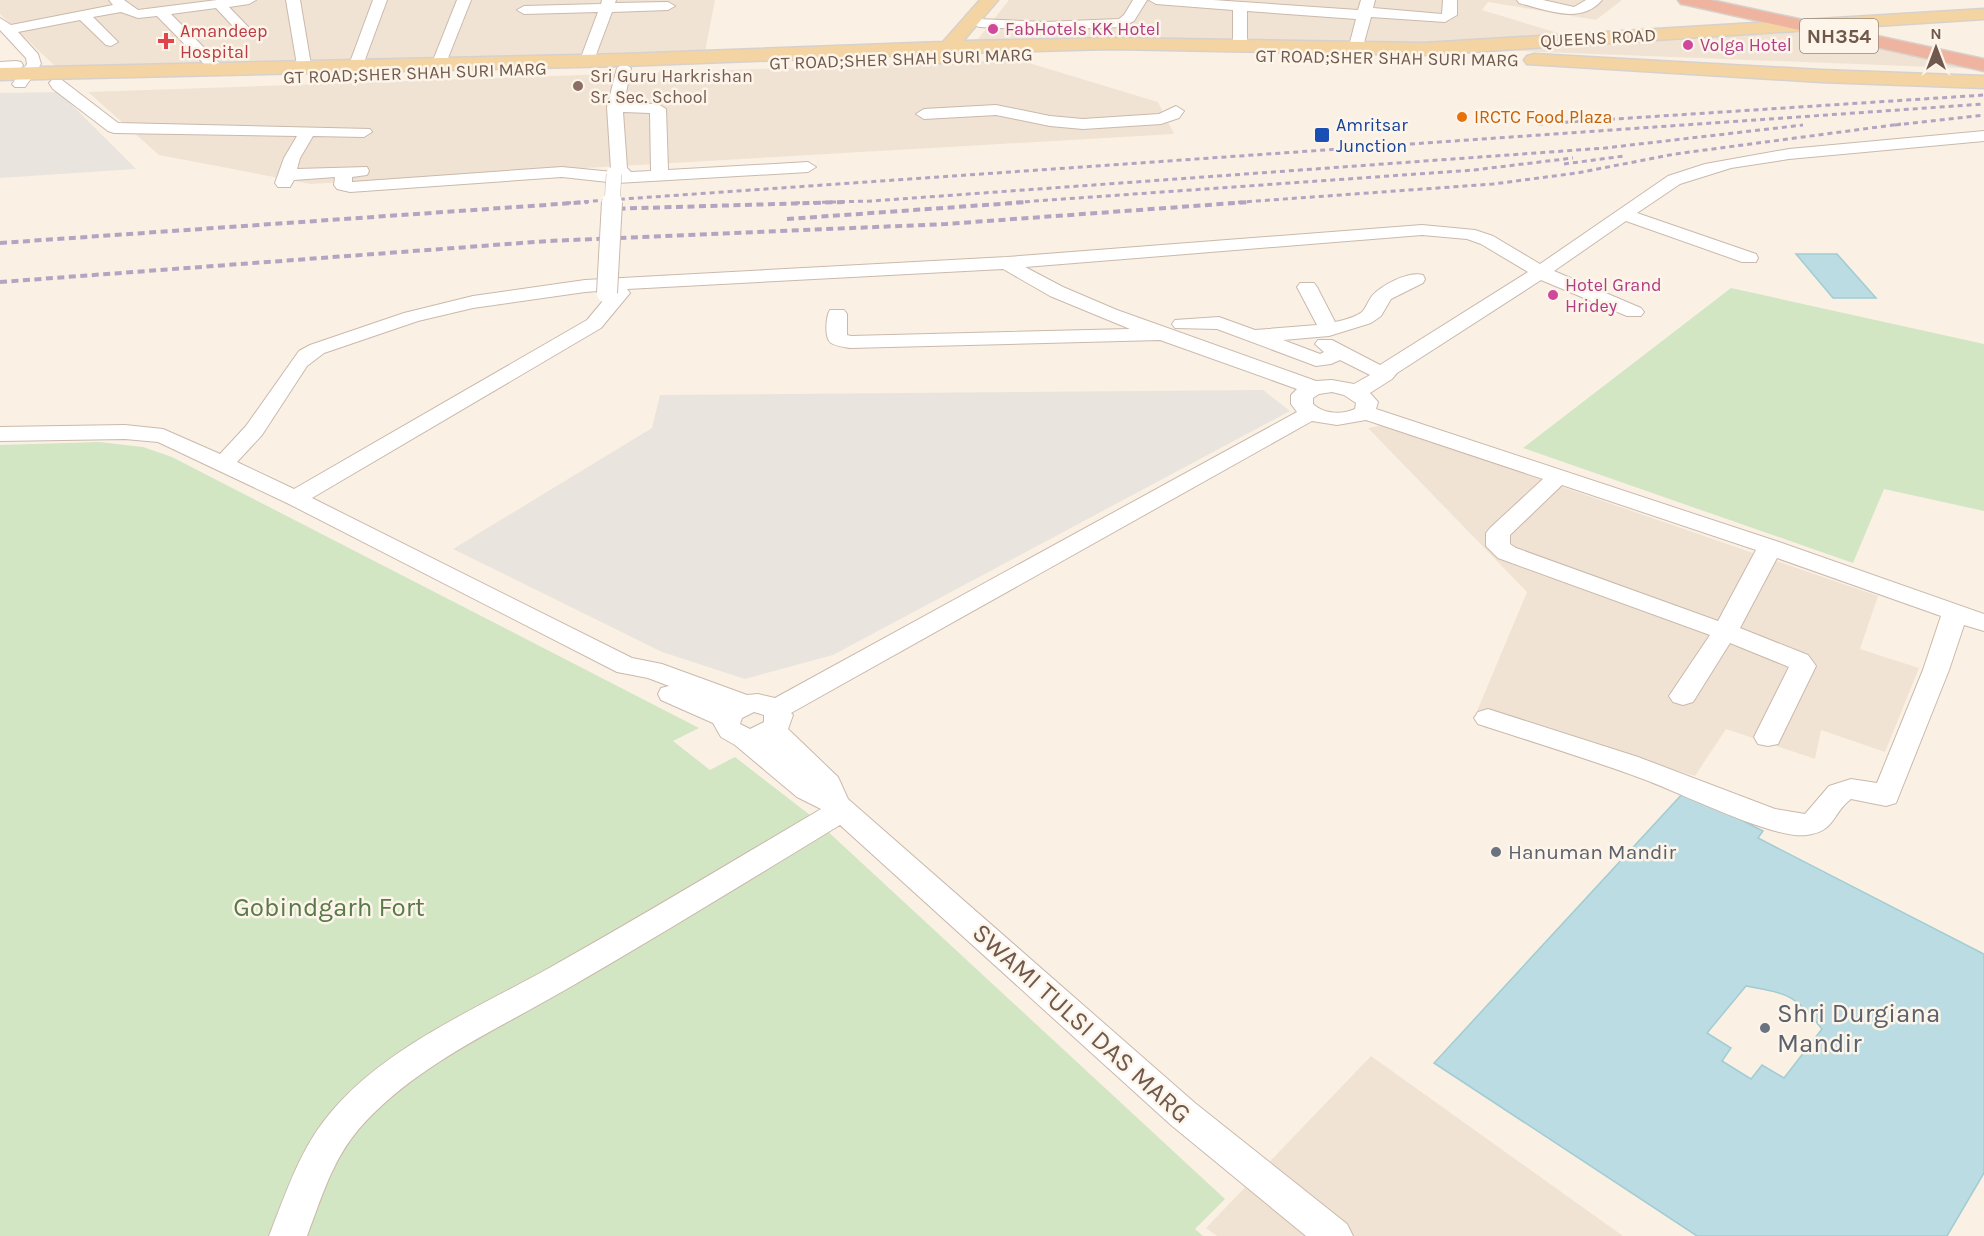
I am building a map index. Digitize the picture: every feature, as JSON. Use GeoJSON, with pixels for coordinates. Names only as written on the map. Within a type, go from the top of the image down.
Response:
{"type":"FeatureCollection","features":[{"type":"Feature","properties":{"kind":"highway","name":"NH354"},"geometry":{"type":"LineString","coordinates":[[1668,0],[1984,64]]}},
{"type":"Feature","properties":{"kind":"highway","name":"NH354"},"geometry":{"type":"LineString","coordinates":[[1687,0],[1721,3],[1798,26]]}},
{"type":"Feature","properties":{"kind":"main road"},"geometry":{"type":"LineString","coordinates":[[951,54],[989,0]]}},
{"type":"Feature","properties":{"kind":"main road"},"geometry":{"type":"LineString","coordinates":[[951,54],[998,0]]}},
{"type":"Feature","properties":{"kind":"main road","name":"QUEENS ROAD"},"geometry":{"type":"LineString","coordinates":[[1355,50],[1426,53],[1496,44],[1984,14]]}},
{"type":"Feature","properties":{"kind":"main road","name":"GT ROAD;SHER SHAH SURI MARG"},"geometry":{"type":"LineString","coordinates":[[10,75],[57,83],[624,68],[951,54],[1107,44],[1355,50]]}},
{"type":"Feature","properties":{"kind":"main road"},"geometry":{"type":"LineString","coordinates":[[1496,44],[1488,48],[1488,51],[1512,60]]}},
{"type":"Feature","properties":{"kind":"main road","name":"GT ROAD;SHER SHAH SURI MARG"},"geometry":{"type":"LineString","coordinates":[[10,75],[304,65],[1106,53],[1426,53],[1512,60],[1802,73]]}},
{"type":"Feature","properties":{"kind":"main road"},"geometry":{"type":"LineString","coordinates":[[1559,61],[1619,58],[1984,71]]}},
{"type":"Feature","properties":{"kind":"main road"},"geometry":{"type":"LineString","coordinates":[[1559,61],[1598,69],[1984,84]]}},
{"type":"Feature","properties":{"kind":"main road"},"geometry":{"type":"LineString","coordinates":[[1802,73],[1821,76],[1984,84]]}},
{"type":"Feature","properties":{"kind":"main road"},"geometry":{"type":"LineString","coordinates":[[1802,73],[1974,77]]}},
{"type":"Feature","properties":{"kind":"street"},"geometry":{"type":"LineString","coordinates":[[10,75],[16,59],[4,23],[84,16],[120,4],[129,12],[138,14],[249,0]]}},
{"type":"Feature","properties":{"kind":"street"},"geometry":{"type":"LineString","coordinates":[[293,0],[304,65]]}},
{"type":"Feature","properties":{"kind":"street"},"geometry":{"type":"LineString","coordinates":[[356,65],[380,0]]}},
{"type":"Feature","properties":{"kind":"street"},"geometry":{"type":"LineString","coordinates":[[439,63],[464,0]]}},
{"type":"Feature","properties":{"kind":"street"},"geometry":{"type":"LineString","coordinates":[[979,23],[1045,26],[1122,23],[1129,18],[1140,0]]}},
{"type":"Feature","properties":{"kind":"street"},"geometry":{"type":"LineString","coordinates":[[1156,0],[1240,6],[1306,5],[1366,9],[1422,17],[1449,17],[1450,0]]}},
{"type":"Feature","properties":{"kind":"street"},"geometry":{"type":"LineString","coordinates":[[1399,15],[1401,0]]}},
{"type":"Feature","properties":{"kind":"street"},"geometry":{"type":"LineString","coordinates":[[1422,17],[1425,0]]}},
{"type":"Feature","properties":{"kind":"street"},"geometry":{"type":"LineString","coordinates":[[1524,0],[1574,11],[1582,9],[1595,0]]}},
{"type":"Feature","properties":{"kind":"street"},"geometry":{"type":"LineString","coordinates":[[219,4],[247,33]]}},
{"type":"Feature","properties":{"kind":"street"},"geometry":{"type":"LineString","coordinates":[[587,60],[607,4]]}},
{"type":"Feature","properties":{"kind":"street"},"geometry":{"type":"LineString","coordinates":[[524,10],[607,4],[668,6]]}},
{"type":"Feature","properties":{"kind":"street"},"geometry":{"type":"LineString","coordinates":[[1240,6],[1240,46]]}},
{"type":"Feature","properties":{"kind":"street"},"geometry":{"type":"LineString","coordinates":[[1355,50],[1366,9]]}},
{"type":"Feature","properties":{"kind":"street"},"geometry":{"type":"LineString","coordinates":[[161,12],[215,67]]}},
{"type":"Feature","properties":{"kind":"street"},"geometry":{"type":"LineString","coordinates":[[84,16],[111,42]]}},
{"type":"Feature","properties":{"kind":"street"},"geometry":{"type":"LineString","coordinates":[[295,498],[594,324],[604,316],[613,295],[618,172],[615,107],[624,68]]}},
{"type":"Feature","properties":{"kind":"street"},"geometry":{"type":"LineString","coordinates":[[57,83],[114,128],[364,132]]}},
{"type":"Feature","properties":{"kind":"street"},"geometry":{"type":"LineString","coordinates":[[615,107],[658,109],[660,176]]}},
{"type":"Feature","properties":{"kind":"street"},"geometry":{"type":"LineString","coordinates":[[924,114],[996,110],[1050,121],[1083,123],[1161,119],[1169,117],[1176,111]]}},
{"type":"Feature","properties":{"kind":"street"},"geometry":{"type":"LineString","coordinates":[[308,131],[292,158],[285,179],[426,166]]}},
{"type":"Feature","properties":{"kind":"street"},"geometry":{"type":"LineString","coordinates":[[1381,369],[1539,273],[1674,180],[1718,165],[1800,152],[1984,136]]}},
{"type":"Feature","properties":{"kind":"street"},"geometry":{"type":"LineString","coordinates":[[344,172],[344,185],[350,187],[562,172],[617,178],[808,167]]}},
{"type":"Feature","properties":{"kind":"street"},"geometry":{"type":"LineString","coordinates":[[1625,214],[1749,258]]}},
{"type":"Feature","properties":{"kind":"street"},"geometry":{"type":"LineString","coordinates":[[224,464],[254,430],[298,362],[317,349],[432,312],[474,302],[585,286],[1007,263],[1422,230],[1469,234],[1487,240],[1539,273],[1634,312]]}},
{"type":"Feature","properties":{"kind":"street"},"geometry":{"type":"LineString","coordinates":[[1007,263],[1028,277],[1067,296],[1162,334],[1314,388],[1352,397],[1559,476],[1770,546],[1984,623]]}},
{"type":"Feature","properties":{"kind":"street"},"geometry":{"type":"LineString","coordinates":[[1255,336],[1329,330],[1369,317],[1374,312],[1374,304],[1381,297],[1416,279]]}},
{"type":"Feature","properties":{"kind":"street"},"geometry":{"type":"LineString","coordinates":[[1307,287],[1329,330]]}},
{"type":"Feature","properties":{"kind":"street"},"geometry":{"type":"LineString","coordinates":[[837,314],[837,338],[850,342],[1162,334]]}},
{"type":"Feature","properties":{"kind":"street"},"geometry":{"type":"LineString","coordinates":[[1182,324],[1215,322],[1316,360],[1324,360],[1339,352]]}},
{"type":"Feature","properties":{"kind":"street"},"geometry":{"type":"LineString","coordinates":[[1304,333],[1339,352],[1381,369],[1385,375],[1352,397]]}},
{"type":"Feature","properties":{"kind":"street"},"geometry":{"type":"LineString","coordinates":[[1314,388],[1302,395],[1301,401],[1311,413],[1329,419],[1352,418],[1352,397]]}},
{"type":"Feature","properties":{"kind":"street"},"geometry":{"type":"LineString","coordinates":[[0,434],[125,432],[163,436],[295,498],[626,666],[640,681],[739,720],[764,735],[774,720],[1311,413]]}},
{"type":"Feature","properties":{"kind":"street"},"geometry":{"type":"LineString","coordinates":[[1559,476],[1498,533],[1496,542],[1500,549],[1794,659],[1803,666],[1768,737]]}},
{"type":"Feature","properties":{"kind":"street"},"geometry":{"type":"LineString","coordinates":[[1683,696],[1725,632],[1770,546]]}},
{"type":"Feature","properties":{"kind":"street"},"geometry":{"type":"LineString","coordinates":[[1488,718],[1633,765],[1780,821],[1807,826],[1818,822],[1839,793],[1845,790],[1858,790],[1886,796],[1936,670],[1955,612]]}},
{"type":"Feature","properties":{"kind":"street"},"geometry":{"type":"LineString","coordinates":[[739,720],[807,790],[839,807]]}},
{"type":"Feature","properties":{"kind":"street"},"geometry":{"type":"LineString","coordinates":[[774,720],[828,784],[839,807]]}},
{"type":"Feature","properties":{"kind":"street"},"geometry":{"type":"LineString","coordinates":[[288,1236],[321,1158],[333,1136],[346,1118],[392,1079],[445,1043],[630,937],[839,807]]}},
{"type":"Feature","properties":{"kind":"street","name":"SWAMI TULSI DAS MARG"},"geometry":{"type":"LineString","coordinates":[[839,807],[1183,1114],[1334,1236]]}},
{"type":"Feature","properties":{"kind":"shaded area"},"geometry":{"type":"Polygon","coordinates":[[[0,0],[715,0],[704,57],[55,66],[0,14],[0,0]]]}},
{"type":"Feature","properties":{"kind":"shaded area"},"geometry":{"type":"Polygon","coordinates":[[[1009,0],[1622,0],[1596,20],[1488,2],[1482,10],[1561,34],[1478,41],[1381,46],[974,44],[1009,0]]]}},
{"type":"Feature","properties":{"kind":"shaded area"},"geometry":{"type":"Polygon","coordinates":[[[1805,32],[1984,69],[1517,51],[1514,47],[1805,32]]]}},
{"type":"Feature","properties":{"kind":"shaded area"},"geometry":{"type":"Polygon","coordinates":[[[1019,60],[1158,102],[1174,134],[311,184],[159,155],[88,92],[1019,60]]]}},
{"type":"Feature","properties":{"kind":"shaded area"},"geometry":{"type":"Polygon","coordinates":[[[59,92],[136,169],[0,178],[0,93],[59,92]]]}},
{"type":"Feature","properties":{"kind":"shaded area"},"geometry":{"type":"Polygon","coordinates":[[[1263,390],[1290,411],[833,655],[745,679],[662,652],[453,549],[652,428],[660,395],[1263,390]]]}},
{"type":"Feature","properties":{"kind":"shaded area"},"geometry":{"type":"Polygon","coordinates":[[[1383,425],[1878,596],[1860,649],[1919,668],[1885,752],[1821,730],[1815,759],[1726,729],[1695,776],[1477,711],[1527,592],[1368,428],[1383,425]]]}},
{"type":"Feature","properties":{"kind":"shaded area"},"geometry":{"type":"Polygon","coordinates":[[[1371,1056],[1623,1236],[1217,1236],[1206,1228],[1371,1056]]]}},
{"type":"Feature","properties":{"kind":"green space"},"geometry":{"type":"Polygon","coordinates":[[[1731,288],[1984,344],[1984,511],[1884,489],[1853,563],[1523,448],[1731,288]]]}},
{"type":"Feature","properties":{"kind":"green space","name":"Gobindgarh Fort"},"geometry":{"type":"Polygon","coordinates":[[[99,442],[143,447],[172,457],[699,728],[673,741],[710,770],[735,757],[810,815],[1225,1199],[1195,1229],[1203,1236],[0,1236],[0,445],[99,442]]]}},
{"type":"Feature","properties":{"kind":"water"},"geometry":{"type":"Polygon","coordinates":[[[1796,254],[1837,254],[1876,298],[1833,298],[1796,254]]]}},
{"type":"Feature","properties":{"kind":"water"},"geometry":{"type":"Polygon","coordinates":[[[1685,791],[1763,831],[1758,838],[1984,954],[1984,1173],[1947,1236],[1697,1236],[1434,1063],[1685,791]],[[1746,986],[1707,1033],[1731,1048],[1722,1061],[1751,1079],[1762,1065],[1784,1078],[1822,1029],[1790,997],[1746,986]]]}},
{"type":"Feature","properties":{"kind":"railway"},"geometry":{"type":"LineString","coordinates":[[1538,124],[1984,95]]}},
{"type":"Feature","properties":{"kind":"railway"},"geometry":{"type":"LineString","coordinates":[[566,203],[1984,104]]}},
{"type":"Feature","properties":{"kind":"railway"},"geometry":{"type":"LineString","coordinates":[[1895,125],[1984,115]]}},
{"type":"Feature","properties":{"kind":"railway"},"geometry":{"type":"LineString","coordinates":[[1229,203],[1493,184],[1577,173],[1675,154],[1901,124]]}},
{"type":"Feature","properties":{"kind":"railway"},"geometry":{"type":"LineString","coordinates":[[795,203],[872,201],[1605,148],[1803,125]]}},
{"type":"Feature","properties":{"kind":"railway"},"geometry":{"type":"LineString","coordinates":[[1564,164],[1624,156]]}},
{"type":"Feature","properties":{"kind":"railway"},"geometry":{"type":"LineString","coordinates":[[1007,203],[1474,170],[1573,158]]}},
{"type":"Feature","properties":{"kind":"railway"},"geometry":{"type":"LineString","coordinates":[[0,243],[588,202]]}},
{"type":"Feature","properties":{"kind":"railway"},"geometry":{"type":"LineString","coordinates":[[607,209],[845,202]]}},
{"type":"Feature","properties":{"kind":"railway"},"geometry":{"type":"LineString","coordinates":[[787,219],[1028,202]]}},
{"type":"Feature","properties":{"kind":"railway"},"geometry":{"type":"LineString","coordinates":[[0,282],[548,241],[946,224],[1249,202]]}},
{"type":"Feature","properties":{"kind":"place","name":"FabHotels KK Hotel"},"geometry":{"type":"Point","coordinates":[993,29]}},
{"type":"Feature","properties":{"kind":"place","name":"Amandeep Hospital"},"geometry":{"type":"Point","coordinates":[166,41]}},
{"type":"Feature","properties":{"kind":"place","name":"Volga Hotel"},"geometry":{"type":"Point","coordinates":[1688,45]}},
{"type":"Feature","properties":{"kind":"place","name":"Sri Guru Harkrishan Sr. Sec. School"},"geometry":{"type":"Point","coordinates":[578,86]}},
{"type":"Feature","properties":{"kind":"place","name":"IRCTC Food Plaza"},"geometry":{"type":"Point","coordinates":[1462,117]}},
{"type":"Feature","properties":{"kind":"place","name":"Amritsar Junction"},"geometry":{"type":"Point","coordinates":[1322,135]}},
{"type":"Feature","properties":{"kind":"place","name":"Hotel Grand Hridey"},"geometry":{"type":"Point","coordinates":[1553,295]}},
{"type":"Feature","properties":{"kind":"place","name":"Hanuman Mandir"},"geometry":{"type":"Point","coordinates":[1496,852]}},
{"type":"Feature","properties":{"kind":"place","name":"Shri Durgiana Mandir"},"geometry":{"type":"Point","coordinates":[1765,1028]}}]}
